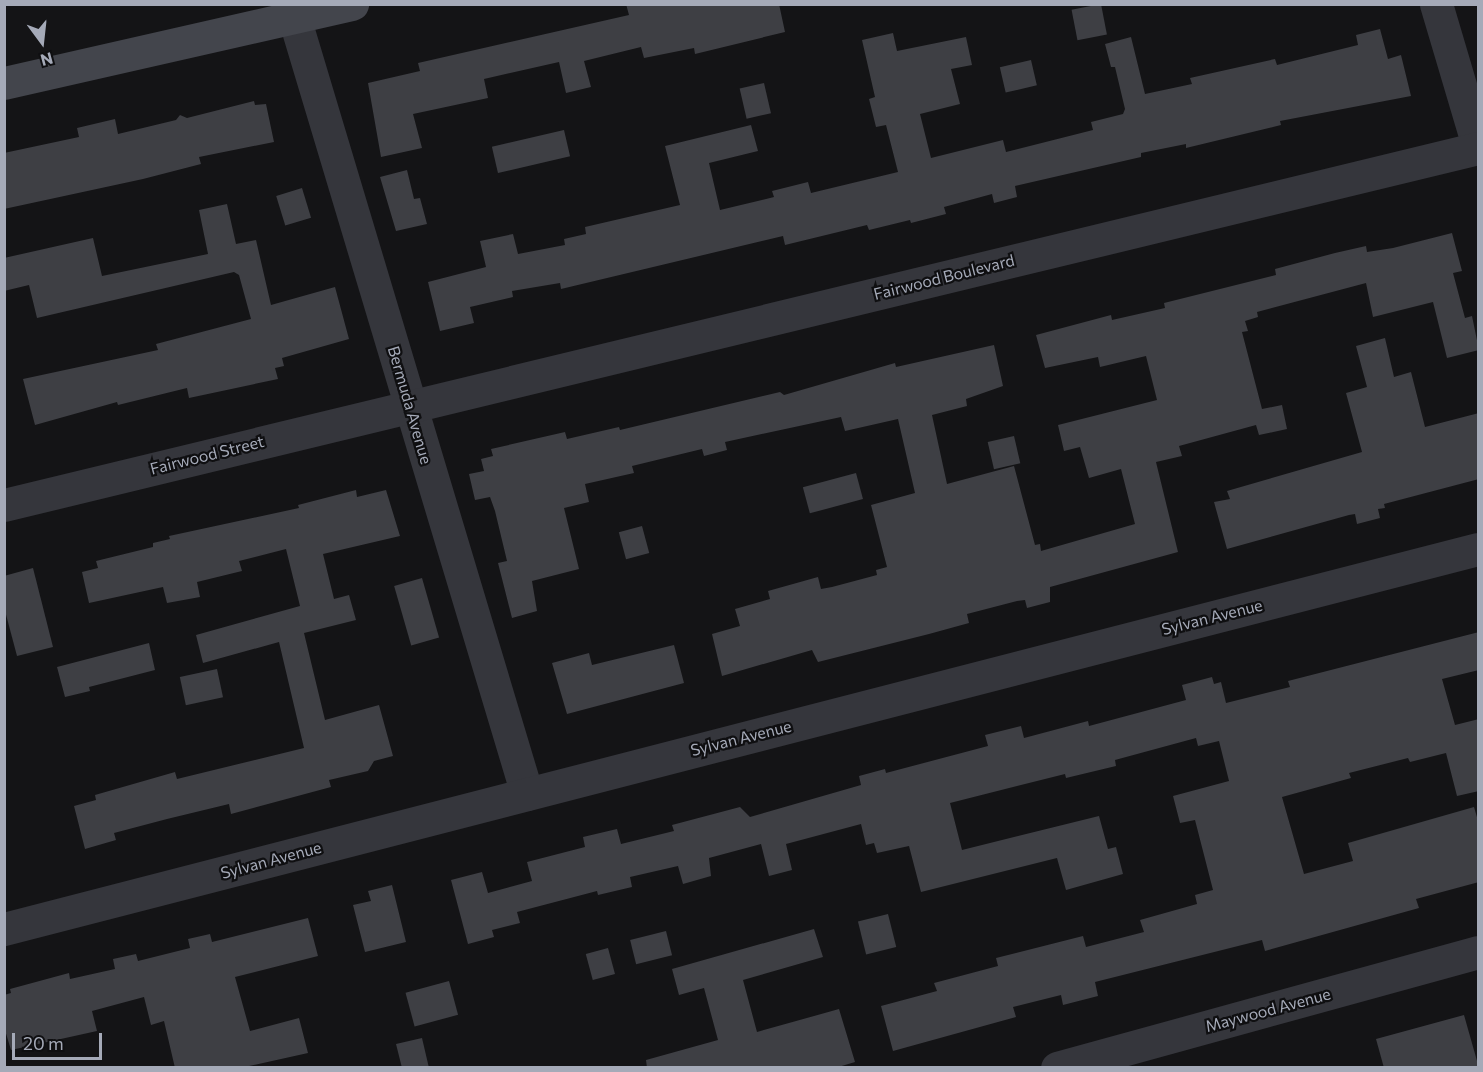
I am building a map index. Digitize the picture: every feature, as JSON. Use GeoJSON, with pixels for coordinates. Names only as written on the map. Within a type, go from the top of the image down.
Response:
{"type":"FeatureCollection","features":[{"type":"Feature","properties":{"kind":"street"},"geometry":{"type":"LineString","coordinates":[[4,82],[352,4]]}},
{"type":"Feature","properties":{"kind":"street"},"geometry":{"type":"LineString","coordinates":[[1436,4],[1479,147]]}},
{"type":"Feature","properties":{"kind":"street","name":"Bermuda Avenue"},"geometry":{"type":"LineString","coordinates":[[294,17],[527,794]]}},
{"type":"Feature","properties":{"kind":"street","name":"Fairwood Boulevard"},"geometry":{"type":"LineString","coordinates":[[410,406],[1479,147]]}},
{"type":"Feature","properties":{"kind":"street","name":"Fairwood Street"},"geometry":{"type":"LineString","coordinates":[[4,505],[410,406]]}},
{"type":"Feature","properties":{"kind":"street","name":"Sylvan Avenue"},"geometry":{"type":"LineString","coordinates":[[4,929],[1479,549]]}},
{"type":"Feature","properties":{"kind":"street","name":"Maywood Avenue"},"geometry":{"type":"LineString","coordinates":[[1057,1068],[1479,952]]}},
{"type":"Feature","properties":{"kind":"building"},"geometry":{"type":"Polygon","coordinates":[[[626,4],[779,4],[785,32],[695,54],[694,48],[644,58],[641,47],[584,61],[591,87],[566,93],[559,62],[484,79],[488,98],[413,114],[422,148],[381,157],[368,83],[420,71],[418,63],[629,15],[626,4]]]}},
{"type":"Feature","properties":{"kind":"building"},"geometry":{"type":"Polygon","coordinates":[[[1101,4],[1107,34],[1077,40],[1072,10],[1101,4]]]}},
{"type":"Feature","properties":{"kind":"building"},"geometry":{"type":"Polygon","coordinates":[[[1380,29],[1388,59],[1401,55],[1411,96],[1280,121],[1281,125],[1186,148],[1186,144],[1141,153],[1141,157],[1015,186],[1017,197],[994,203],[992,194],[944,207],[946,214],[911,223],[910,220],[869,230],[867,225],[785,245],[783,236],[561,289],[560,283],[512,291],[513,297],[470,307],[474,323],[440,331],[428,282],[486,267],[480,241],[513,234],[518,254],[565,245],[564,239],[586,234],[585,227],[680,205],[665,146],[751,125],[758,151],[709,163],[720,210],[774,197],[772,191],[808,182],[811,193],[898,172],[886,125],[876,127],[869,99],[875,97],[862,40],[893,33],[897,51],[966,37],[972,65],[951,69],[960,104],[920,114],[931,158],[1003,140],[1006,152],[1093,130],[1091,122],[1123,114],[1125,109],[1115,67],[1111,67],[1105,44],[1131,37],[1145,94],[1192,84],[1190,78],[1275,59],[1277,65],[1358,45],[1356,35],[1380,29]]]}},
{"type":"Feature","properties":{"kind":"building"},"geometry":{"type":"Polygon","coordinates":[[[1031,60],[1037,85],[1006,93],[1000,67],[1031,60]]]}},
{"type":"Feature","properties":{"kind":"building"},"geometry":{"type":"Polygon","coordinates":[[[764,83],[771,113],[747,119],[740,89],[764,83]]]}},
{"type":"Feature","properties":{"kind":"building"},"geometry":{"type":"Polygon","coordinates":[[[254,101],[255,105],[266,104],[274,142],[199,157],[201,164],[143,179],[4,209],[4,153],[79,137],[77,128],[115,119],[118,134],[176,120],[180,115],[187,118],[254,101]]]}},
{"type":"Feature","properties":{"kind":"building"},"geometry":{"type":"Polygon","coordinates":[[[564,130],[570,156],[498,173],[492,147],[564,130]]]}},
{"type":"Feature","properties":{"kind":"building"},"geometry":{"type":"Polygon","coordinates":[[[407,170],[414,199],[420,198],[427,224],[396,231],[380,177],[407,170]]]}},
{"type":"Feature","properties":{"kind":"building"},"geometry":{"type":"Polygon","coordinates":[[[302,188],[311,218],[285,226],[276,196],[302,188]]]}},
{"type":"Feature","properties":{"kind":"building"},"geometry":{"type":"Polygon","coordinates":[[[227,204],[236,244],[256,240],[271,305],[335,287],[349,339],[282,358],[284,366],[275,368],[278,379],[189,398],[187,388],[118,405],[117,402],[35,425],[23,379],[158,350],[156,344],[251,319],[239,275],[234,272],[37,318],[29,285],[4,291],[4,258],[93,238],[102,276],[208,254],[199,210],[227,204]]]}},
{"type":"Feature","properties":{"kind":"building"},"geometry":{"type":"Polygon","coordinates":[[[1452,233],[1462,271],[1453,273],[1465,318],[1472,316],[1479,350],[1447,358],[1433,302],[1373,317],[1366,283],[1257,312],[1258,317],[1245,321],[1248,331],[1242,332],[1262,409],[1282,405],[1287,429],[1259,435],[1256,425],[1179,446],[1182,456],[1156,462],[1178,552],[1050,587],[1050,602],[1027,608],[1025,600],[1017,601],[967,614],[969,623],[929,634],[818,662],[812,650],[722,676],[712,634],[740,626],[735,609],[770,599],[768,591],[818,577],[821,589],[877,575],[876,570],[887,567],[871,505],[915,493],[898,419],[845,431],[841,417],[725,442],[727,450],[704,456],[702,449],[632,466],[634,473],[585,484],[589,502],[564,508],[579,569],[532,581],[537,611],[512,618],[498,563],[507,561],[495,511],[490,497],[475,500],[469,474],[484,471],[481,459],[493,456],[491,449],[565,432],[567,439],[619,427],[620,430],[780,392],[784,395],[895,363],[896,367],[994,345],[1003,386],[966,399],[967,406],[932,415],[947,484],[1014,466],[1035,545],[1040,544],[1041,551],[1135,524],[1121,469],[1089,478],[1080,447],[1064,451],[1058,425],[1157,400],[1146,356],[1100,367],[1098,357],[1045,368],[1036,335],[1111,315],[1112,320],[1165,308],[1164,303],[1276,275],[1275,269],[1335,253],[1366,246],[1367,252],[1393,248],[1452,233]]]}},
{"type":"Feature","properties":{"kind":"building"},"geometry":{"type":"Polygon","coordinates":[[[1385,338],[1394,377],[1411,372],[1425,427],[1479,413],[1479,479],[1384,504],[1385,508],[1378,509],[1380,518],[1357,524],[1355,514],[1349,515],[1227,549],[1214,502],[1230,499],[1227,491],[1362,452],[1346,393],[1367,387],[1356,346],[1385,338]]]}},
{"type":"Feature","properties":{"kind":"building"},"geometry":{"type":"Polygon","coordinates":[[[1014,436],[1020,463],[994,469],[988,442],[1014,436]]]}},
{"type":"Feature","properties":{"kind":"building"},"geometry":{"type":"Polygon","coordinates":[[[856,473],[863,499],[810,513],[803,487],[856,473]]]}},
{"type":"Feature","properties":{"kind":"building"},"geometry":{"type":"Polygon","coordinates":[[[356,490],[357,497],[386,490],[400,536],[323,554],[334,599],[349,595],[356,620],[304,633],[325,720],[379,705],[393,756],[374,761],[368,771],[329,780],[331,787],[231,814],[229,804],[167,819],[114,833],[116,840],[85,849],[74,806],[96,800],[95,795],[175,772],[177,779],[304,748],[279,642],[203,663],[196,635],[300,606],[286,549],[239,561],[242,571],[197,582],[200,597],[167,603],[163,587],[89,603],[82,572],[98,568],[96,561],[153,547],[153,543],[170,539],[169,536],[299,508],[298,505],[356,490]]]}},
{"type":"Feature","properties":{"kind":"building"},"geometry":{"type":"Polygon","coordinates":[[[642,526],[649,553],[626,559],[619,532],[642,526]]]}},
{"type":"Feature","properties":{"kind":"building"},"geometry":{"type":"Polygon","coordinates":[[[33,568],[53,647],[17,656],[4,607],[4,576],[33,568]]]}},
{"type":"Feature","properties":{"kind":"building"},"geometry":{"type":"Polygon","coordinates":[[[422,578],[439,638],[411,646],[394,586],[422,578]]]}},
{"type":"Feature","properties":{"kind":"building"},"geometry":{"type":"Polygon","coordinates":[[[1479,632],[1479,670],[1442,679],[1455,725],[1479,719],[1479,791],[1457,796],[1446,753],[1410,762],[1408,758],[1349,773],[1351,778],[1282,797],[1304,874],[1353,861],[1348,843],[1474,807],[1479,824],[1479,882],[1416,899],[1419,908],[1265,951],[1262,940],[1095,982],[1098,996],[1063,1005],[1061,995],[1013,1007],[1016,1017],[893,1051],[881,1006],[937,991],[934,983],[998,966],[996,958],[1083,936],[1086,947],[1144,932],[1140,920],[1197,904],[1195,895],[1213,890],[1195,820],[1180,823],[1173,796],[1229,781],[1219,741],[1198,746],[1196,738],[1115,760],[1116,766],[1066,778],[1065,774],[950,803],[962,850],[1099,816],[1108,849],[1116,847],[1123,874],[1066,890],[1057,858],[921,892],[909,846],[877,853],[874,843],[866,845],[861,824],[786,844],[792,870],[769,876],[761,844],[709,858],[711,876],[683,884],[678,866],[630,877],[632,887],[598,895],[597,891],[517,912],[520,923],[492,930],[494,937],[468,944],[451,880],[482,872],[488,893],[532,881],[527,862],[585,847],[583,837],[617,829],[621,844],[674,831],[672,825],[740,807],[750,817],[861,785],[859,776],[885,769],[886,773],[988,746],[985,735],[1021,726],[1024,738],[1088,721],[1089,726],[1186,700],[1182,685],[1212,677],[1214,684],[1221,682],[1226,703],[1290,687],[1288,681],[1479,632]]]}},
{"type":"Feature","properties":{"kind":"building"},"geometry":{"type":"Polygon","coordinates":[[[149,643],[155,670],[89,687],[90,691],[65,697],[57,667],[149,643]]]}},
{"type":"Feature","properties":{"kind":"building"},"geometry":{"type":"Polygon","coordinates":[[[674,645],[684,683],[567,714],[552,663],[589,653],[592,665],[674,645]]]}},
{"type":"Feature","properties":{"kind":"building"},"geometry":{"type":"Polygon","coordinates":[[[217,669],[223,697],[186,705],[180,677],[217,669]]]}},
{"type":"Feature","properties":{"kind":"building"},"geometry":{"type":"Polygon","coordinates":[[[392,885],[406,942],[365,952],[353,905],[371,901],[368,891],[392,885]]]}},
{"type":"Feature","properties":{"kind":"building"},"geometry":{"type":"Polygon","coordinates":[[[888,914],[896,947],[866,954],[858,921],[888,914]]]}},
{"type":"Feature","properties":{"kind":"building"},"geometry":{"type":"Polygon","coordinates":[[[308,918],[318,956],[235,977],[250,1031],[299,1018],[308,1053],[240,1068],[175,1068],[164,1021],[151,1025],[144,997],[92,1011],[97,1031],[11,1050],[4,1027],[4,995],[11,993],[10,989],[69,973],[70,979],[115,969],[113,959],[136,954],[138,961],[190,948],[188,939],[210,934],[212,942],[308,918]]]}},
{"type":"Feature","properties":{"kind":"building"},"geometry":{"type":"Polygon","coordinates":[[[814,929],[823,957],[743,980],[757,1032],[839,1009],[855,1062],[835,1068],[647,1068],[646,1060],[718,1040],[704,988],[679,995],[672,969],[814,929]]]}},
{"type":"Feature","properties":{"kind":"building"},"geometry":{"type":"Polygon","coordinates":[[[666,931],[672,955],[636,964],[630,940],[666,931]]]}},
{"type":"Feature","properties":{"kind":"building"},"geometry":{"type":"Polygon","coordinates":[[[608,948],[615,974],[593,980],[586,954],[608,948]]]}},
{"type":"Feature","properties":{"kind":"building"},"geometry":{"type":"Polygon","coordinates":[[[449,981],[458,1015],[415,1026],[406,993],[449,981]]]}},
{"type":"Feature","properties":{"kind":"building"},"geometry":{"type":"Polygon","coordinates":[[[1464,1015],[1479,1068],[1384,1068],[1376,1039],[1464,1015]]]}},
{"type":"Feature","properties":{"kind":"building"},"geometry":{"type":"Polygon","coordinates":[[[422,1038],[429,1068],[402,1068],[396,1044],[422,1038]]]}}]}
